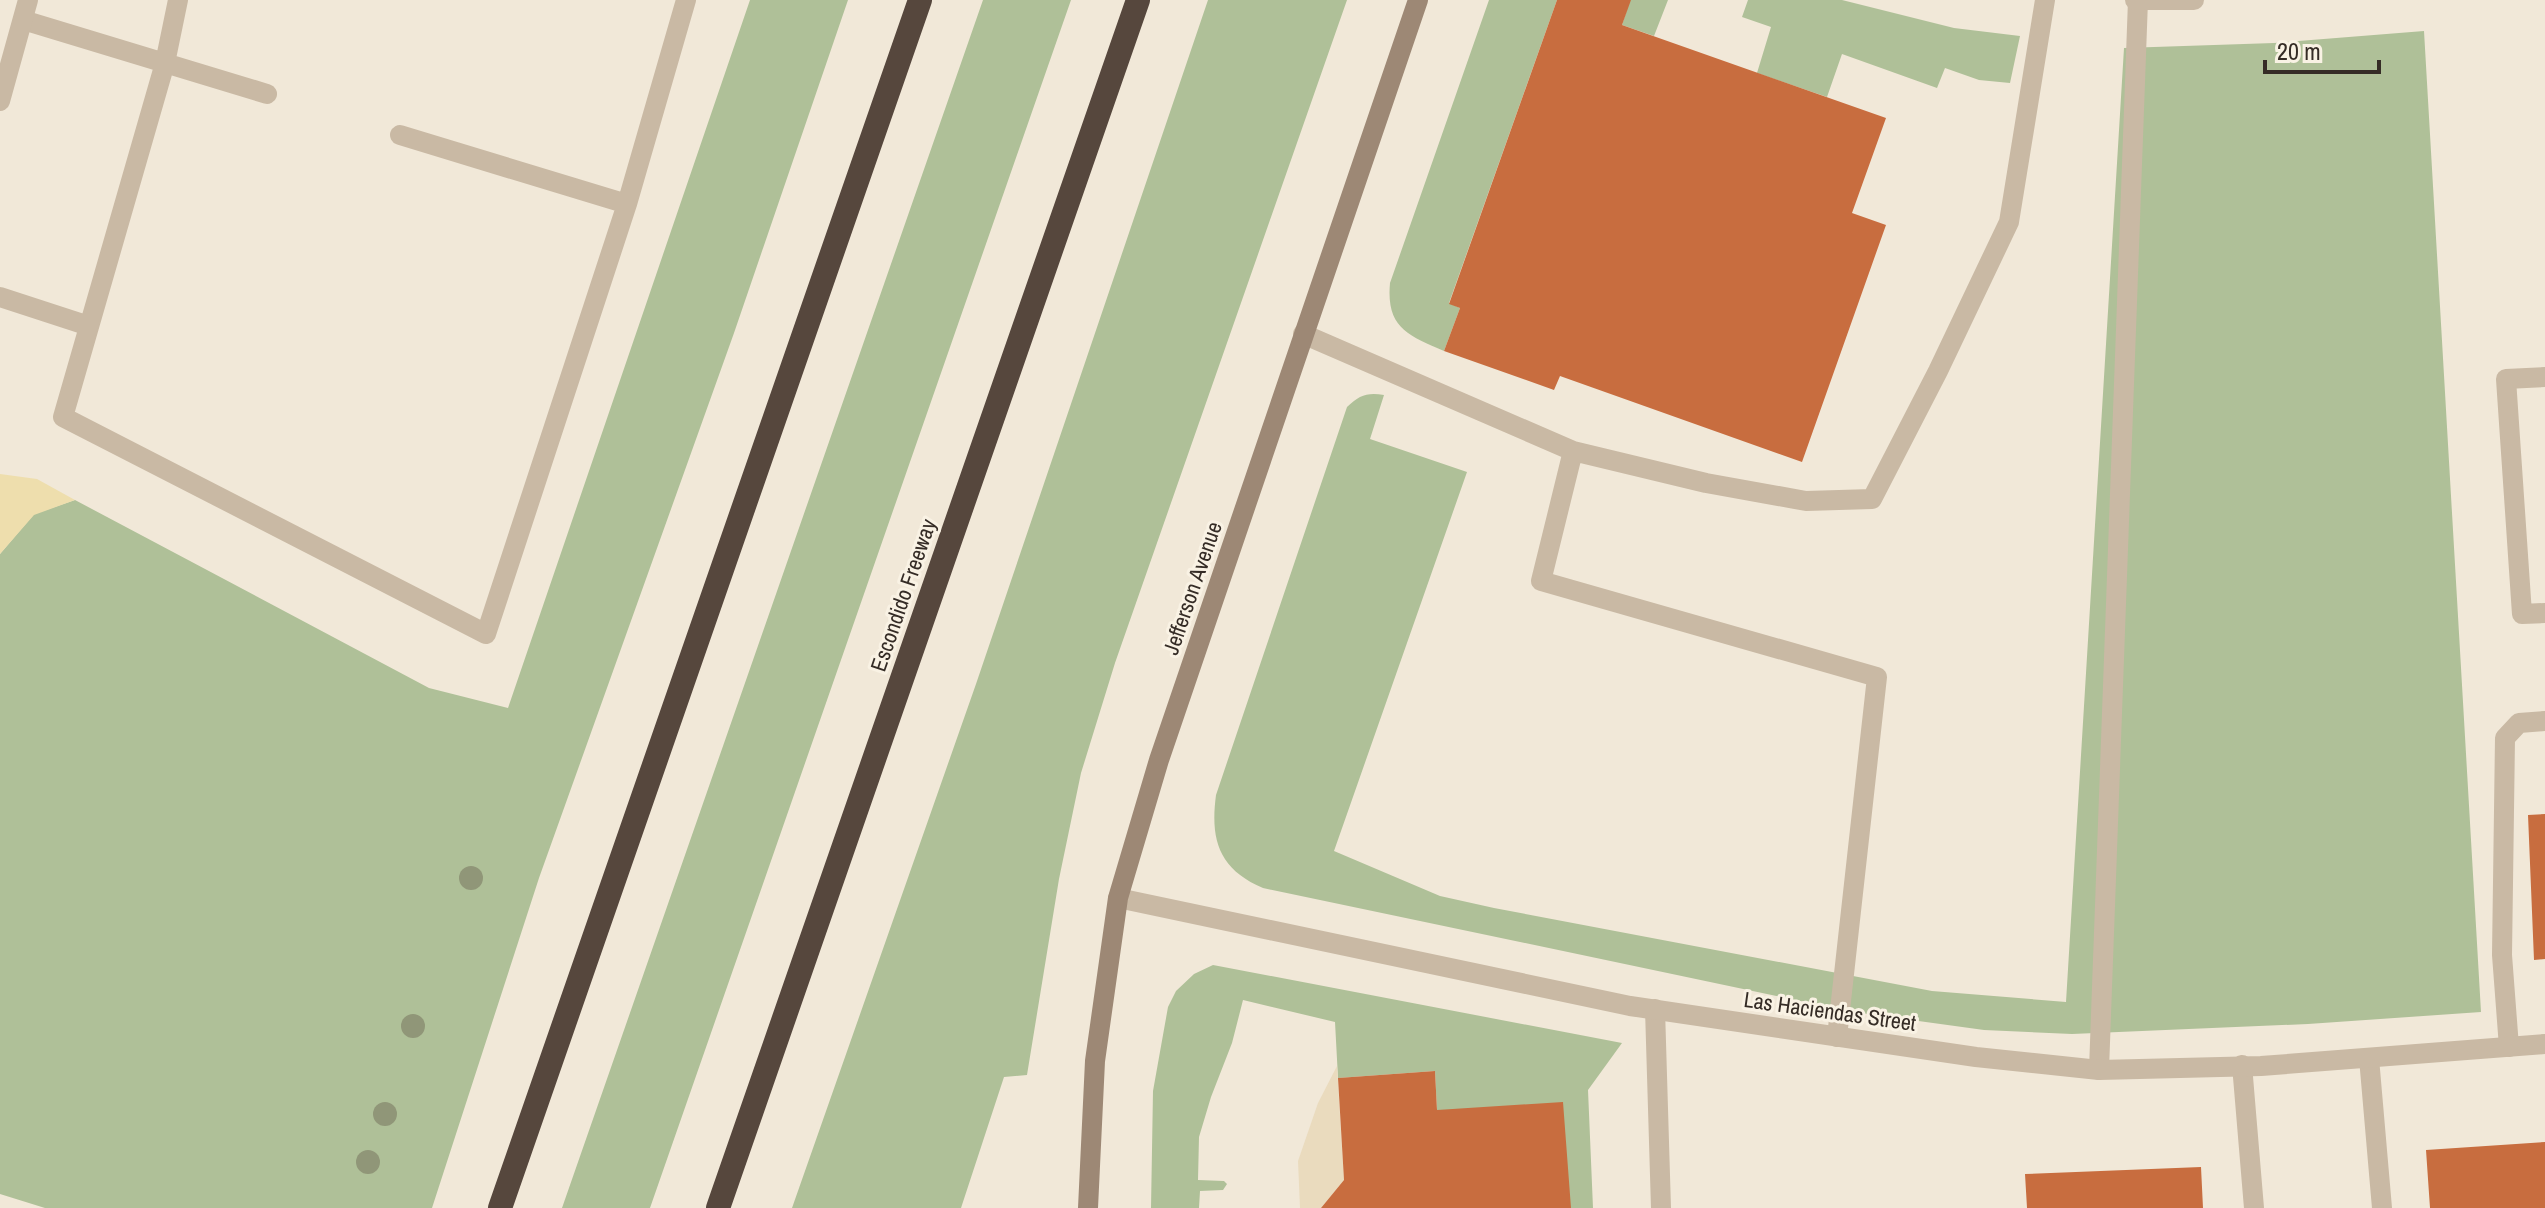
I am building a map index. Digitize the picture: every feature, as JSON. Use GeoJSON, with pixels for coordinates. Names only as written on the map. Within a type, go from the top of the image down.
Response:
{"type":"FeatureCollection","features":[{"type":"Feature","properties":{"kind":"highway"},"geometry":{"type":"LineString","coordinates":[[500,1208],[920,0]]}},
{"type":"Feature","properties":{"kind":"highway","name":"Escondido Freeway"},"geometry":{"type":"LineString","coordinates":[[718,1208],[1138,0]]}},
{"type":"Feature","properties":{"kind":"main road","name":"Jefferson Avenue"},"geometry":{"type":"LineString","coordinates":[[1088,1208],[1095,1061],[1118,898],[1159,760],[1418,0]]}},
{"type":"Feature","properties":{"kind":"street"},"geometry":{"type":"LineString","coordinates":[[178,0],[165,63],[63,417],[486,634],[627,204],[686,0]]}},
{"type":"Feature","properties":{"kind":"street"},"geometry":{"type":"LineString","coordinates":[[1303,334],[1573,451],[1706,483],[1806,501],[1872,499],[1938,371],[2009,222],[2045,0]]}},
{"type":"Feature","properties":{"kind":"street"},"geometry":{"type":"LineString","coordinates":[[2099,1070],[2136,0],[2194,0]]}},
{"type":"Feature","properties":{"kind":"street"},"geometry":{"type":"LineString","coordinates":[[0,101],[26,10],[165,63],[267,94]]}},
{"type":"Feature","properties":{"kind":"street"},"geometry":{"type":"LineString","coordinates":[[400,135],[627,204]]}},
{"type":"Feature","properties":{"kind":"street"},"geometry":{"type":"LineString","coordinates":[[0,297],[89,326]]}},
{"type":"Feature","properties":{"kind":"street"},"geometry":{"type":"LineString","coordinates":[[2545,377],[2506,379],[2522,614],[2545,613]]}},
{"type":"Feature","properties":{"kind":"street"},"geometry":{"type":"LineString","coordinates":[[1573,451],[1541,581],[1877,677],[1837,1037]]}},
{"type":"Feature","properties":{"kind":"street"},"geometry":{"type":"LineString","coordinates":[[2509,1047],[2502,955],[2505,738],[2519,723],[2545,721]]}},
{"type":"Feature","properties":{"kind":"street","name":"Las Haciendas Street"},"geometry":{"type":"LineString","coordinates":[[1118,898],[1655,1009],[1976,1057],[2099,1070],[2369,1058],[2545,1044]]}},
{"type":"Feature","properties":{"kind":"street"},"geometry":{"type":"LineString","coordinates":[[1655,1009],[1661,1208]]}},
{"type":"Feature","properties":{"kind":"street"},"geometry":{"type":"LineString","coordinates":[[2369,1058],[2382,1208]]}},
{"type":"Feature","properties":{"kind":"street"},"geometry":{"type":"LineString","coordinates":[[2242,1065],[2254,1208]]}},
{"type":"Feature","properties":{"kind":"green space"},"geometry":{"type":"Polygon","coordinates":[[[750,0],[848,0],[734,333],[539,878],[432,1208],[45,1208],[0,1194],[0,554],[34,514],[75,500],[429,688],[508,708],[750,0]]]}},
{"type":"Feature","properties":{"kind":"green space"},"geometry":{"type":"Polygon","coordinates":[[[983,0],[1071,0],[650,1208],[562,1208],[983,0]]]}},
{"type":"Feature","properties":{"kind":"green space"},"geometry":{"type":"Polygon","coordinates":[[[1208,0],[1347,0],[1115,663],[1081,773],[1059,879],[1027,1075],[1004,1077],[961,1208],[792,1208],[976,684],[1208,0]]]}},
{"type":"Feature","properties":{"kind":"green space"},"geometry":{"type":"Polygon","coordinates":[[[1489,0],[1557,0],[1449,303],[1460,308],[1444,351],[1402,328],[1392,310],[1390,283],[1489,0]]]}},
{"type":"Feature","properties":{"kind":"green space"},"geometry":{"type":"Polygon","coordinates":[[[1630,0],[1668,0],[1654,36],[1622,25],[1630,0]]]}},
{"type":"Feature","properties":{"kind":"green space"},"geometry":{"type":"Polygon","coordinates":[[[1748,0],[1842,0],[1954,28],[2020,36],[2010,83],[1979,80],[1945,68],[1937,88],[1842,54],[1827,97],[1757,73],[1771,27],[1742,17],[1748,0]]]}},
{"type":"Feature","properties":{"kind":"green space"},"geometry":{"type":"Polygon","coordinates":[[[2424,31],[2481,1012],[2308,1024],[2072,1034],[1984,1030],[1853,1012],[1263,888],[1236,872],[1227,862],[1217,839],[1216,795],[1347,407],[1364,395],[1384,395],[1370,439],[1467,472],[1334,851],[1440,896],[1494,908],[1932,991],[2066,1002],[2124,48],[2274,43],[2424,31]]]}},
{"type":"Feature","properties":{"kind":"green space"},"geometry":{"type":"Polygon","coordinates":[[[1213,965],[1622,1043],[1588,1090],[1593,1208],[1571,1208],[1437,1110],[1435,1071],[1338,1078],[1335,1022],[1243,1000],[1232,1043],[1199,1137],[1198,1180],[1224,1181],[1227,1184],[1223,1190],[1200,1191],[1199,1208],[1151,1208],[1153,1091],[1168,1007],[1176,991],[1194,974],[1213,965]]]}},
{"type":"Feature","properties":{"kind":"sand"},"geometry":{"type":"Polygon","coordinates":[[[0,474],[37,479],[75,500],[34,515],[0,554],[0,474]]]}},
{"type":"Feature","properties":{"kind":"shaded area"},"geometry":{"type":"Polygon","coordinates":[[[1337,1066],[1344,1180],[1321,1208],[1300,1208],[1298,1161],[1318,1103],[1337,1066]]]}},
{"type":"Feature","properties":{"kind":"building"},"geometry":{"type":"Polygon","coordinates":[[[1557,0],[1631,0],[1622,25],[1886,118],[1852,213],[1886,225],[1802,462],[1560,376],[1554,390],[1444,351],[1460,308],[1449,304],[1557,0]]]}},
{"type":"Feature","properties":{"kind":"building"},"geometry":{"type":"Polygon","coordinates":[[[2545,814],[2545,959],[2534,960],[2528,815],[2545,814]]]}},
{"type":"Feature","properties":{"kind":"building"},"geometry":{"type":"Polygon","coordinates":[[[1435,1071],[1437,1110],[1563,1102],[1571,1208],[1321,1208],[1344,1180],[1338,1078],[1435,1071]]]}},
{"type":"Feature","properties":{"kind":"building"},"geometry":{"type":"Polygon","coordinates":[[[2545,1142],[2545,1208],[2430,1208],[2426,1150],[2545,1142]]]}},
{"type":"Feature","properties":{"kind":"building"},"geometry":{"type":"Polygon","coordinates":[[[2201,1167],[2203,1208],[2027,1208],[2025,1174],[2201,1167]]]}}]}
